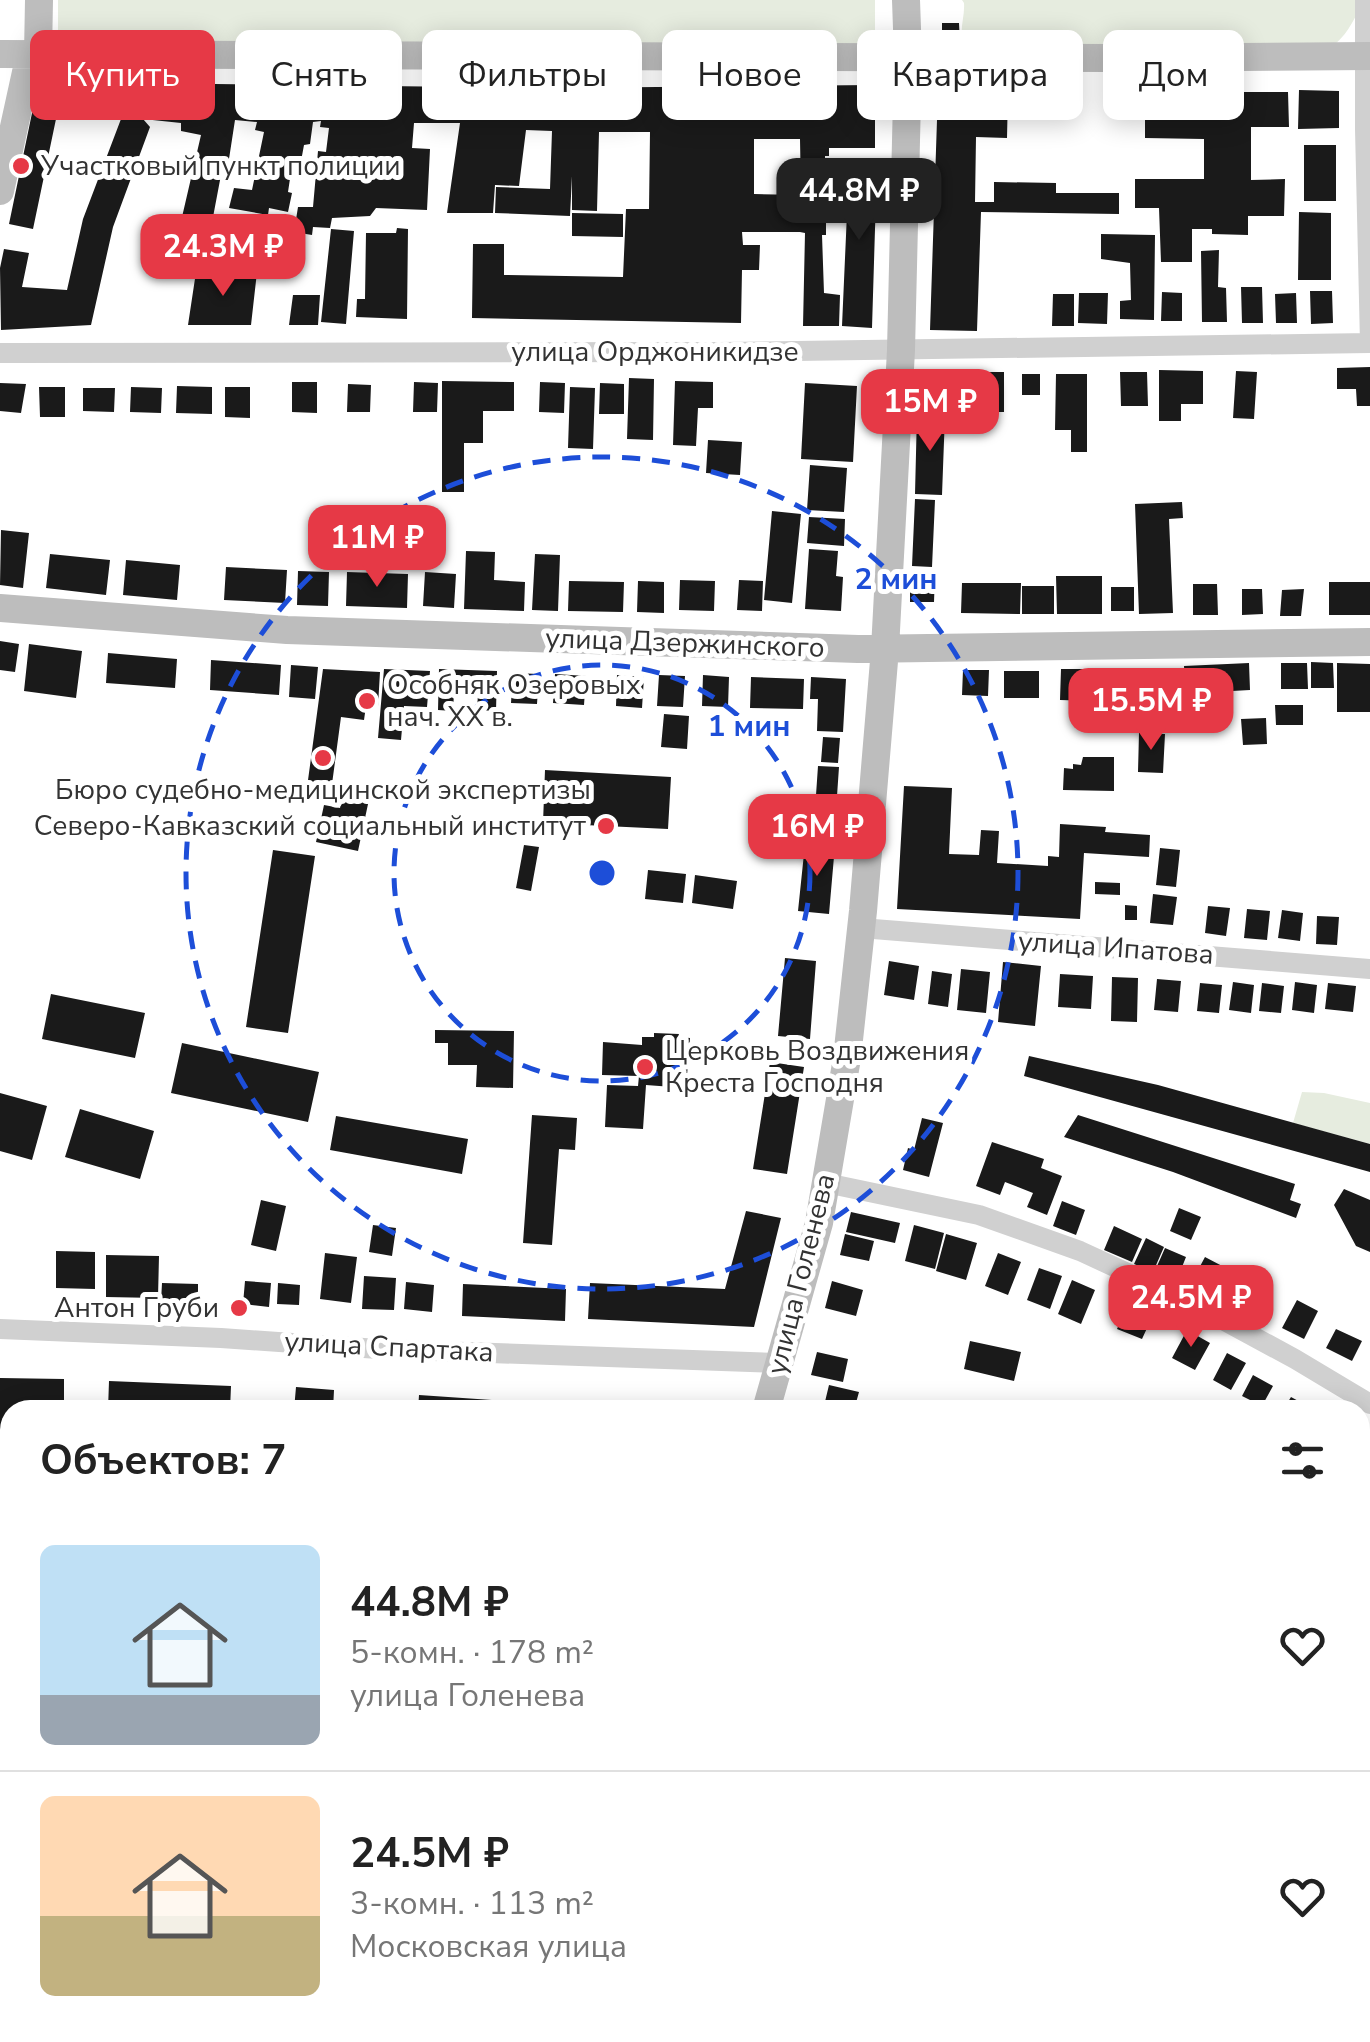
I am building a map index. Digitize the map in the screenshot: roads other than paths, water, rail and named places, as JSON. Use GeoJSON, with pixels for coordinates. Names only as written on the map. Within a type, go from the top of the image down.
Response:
{"type":"FeatureCollection","features":[{"type":"Feature","properties":{"kind":"main road"},"geometry":{"type":"LineString","coordinates":[[36,30],[39,0]]}},
{"type":"Feature","properties":{"kind":"main road","name":"улица Голенева"},"geometry":{"type":"LineString","coordinates":[[906,0],[907,30]]}},
{"type":"Feature","properties":{"kind":"main road"},"geometry":{"type":"LineString","coordinates":[[0,54],[30,54]]}},
{"type":"Feature","properties":{"kind":"main road"},"geometry":{"type":"LineString","coordinates":[[215,55],[857,57]]}},
{"type":"Feature","properties":{"kind":"main road"},"geometry":{"type":"LineString","coordinates":[[1083,57],[1368,56]]}},
{"type":"Feature","properties":{"kind":"main road"},"geometry":{"type":"LineString","coordinates":[[0,192],[30,70]]}},
{"type":"Feature","properties":{"kind":"main road","name":"улица Голенева"},"geometry":{"type":"LineString","coordinates":[[769,1400],[819,1223],[848,1058],[886,649],[901,350],[906,120]]}},
{"type":"Feature","properties":{"kind":"main road","name":"улица Дзержинского"},"geometry":{"type":"LineString","coordinates":[[0,608],[287,630],[886,649],[1370,642]]}},
{"type":"Feature","properties":{"kind":"street"},"geometry":{"type":"LineString","coordinates":[[1366,0],[1370,343]]}},
{"type":"Feature","properties":{"kind":"street","name":"улица Орджоникидзе"},"geometry":{"type":"LineString","coordinates":[[0,353],[901,350],[1370,343]]}},
{"type":"Feature","properties":{"kind":"street","name":"улица Ипатова"},"geometry":{"type":"LineString","coordinates":[[861,928],[1370,969]]}},
{"type":"Feature","properties":{"kind":"street"},"geometry":{"type":"LineString","coordinates":[[826,1182],[979,1215],[1080,1252],[1201,1308],[1363,1400]]}},
{"type":"Feature","properties":{"kind":"street","name":"улица Спартака"},"geometry":{"type":"LineString","coordinates":[[0,1328],[378,1349],[778,1363]]}},
{"type":"Feature","properties":{"kind":"place","name":"Участковый пункт полиции"},"geometry":{"type":"Point","coordinates":[21,166]}},
{"type":"Feature","properties":{"kind":"place","name":"Особняк Озеровых нач. ХХ в."},"geometry":{"type":"Point","coordinates":[367,701]}},
{"type":"Feature","properties":{"kind":"place","name":"Бюро судебно-медицинской экспертизы"},"geometry":{"type":"Point","coordinates":[323,758]}},
{"type":"Feature","properties":{"kind":"place","name":"Северо-Кавказский социальный институт"},"geometry":{"type":"Point","coordinates":[606,826]}},
{"type":"Feature","properties":{"kind":"place","name":"Церковь Воздвижения Креста Господня"},"geometry":{"type":"Point","coordinates":[645,1067]}},
{"type":"Feature","properties":{"kind":"place","name":"Антон Груби"},"geometry":{"type":"Point","coordinates":[239,1308]}}]}
